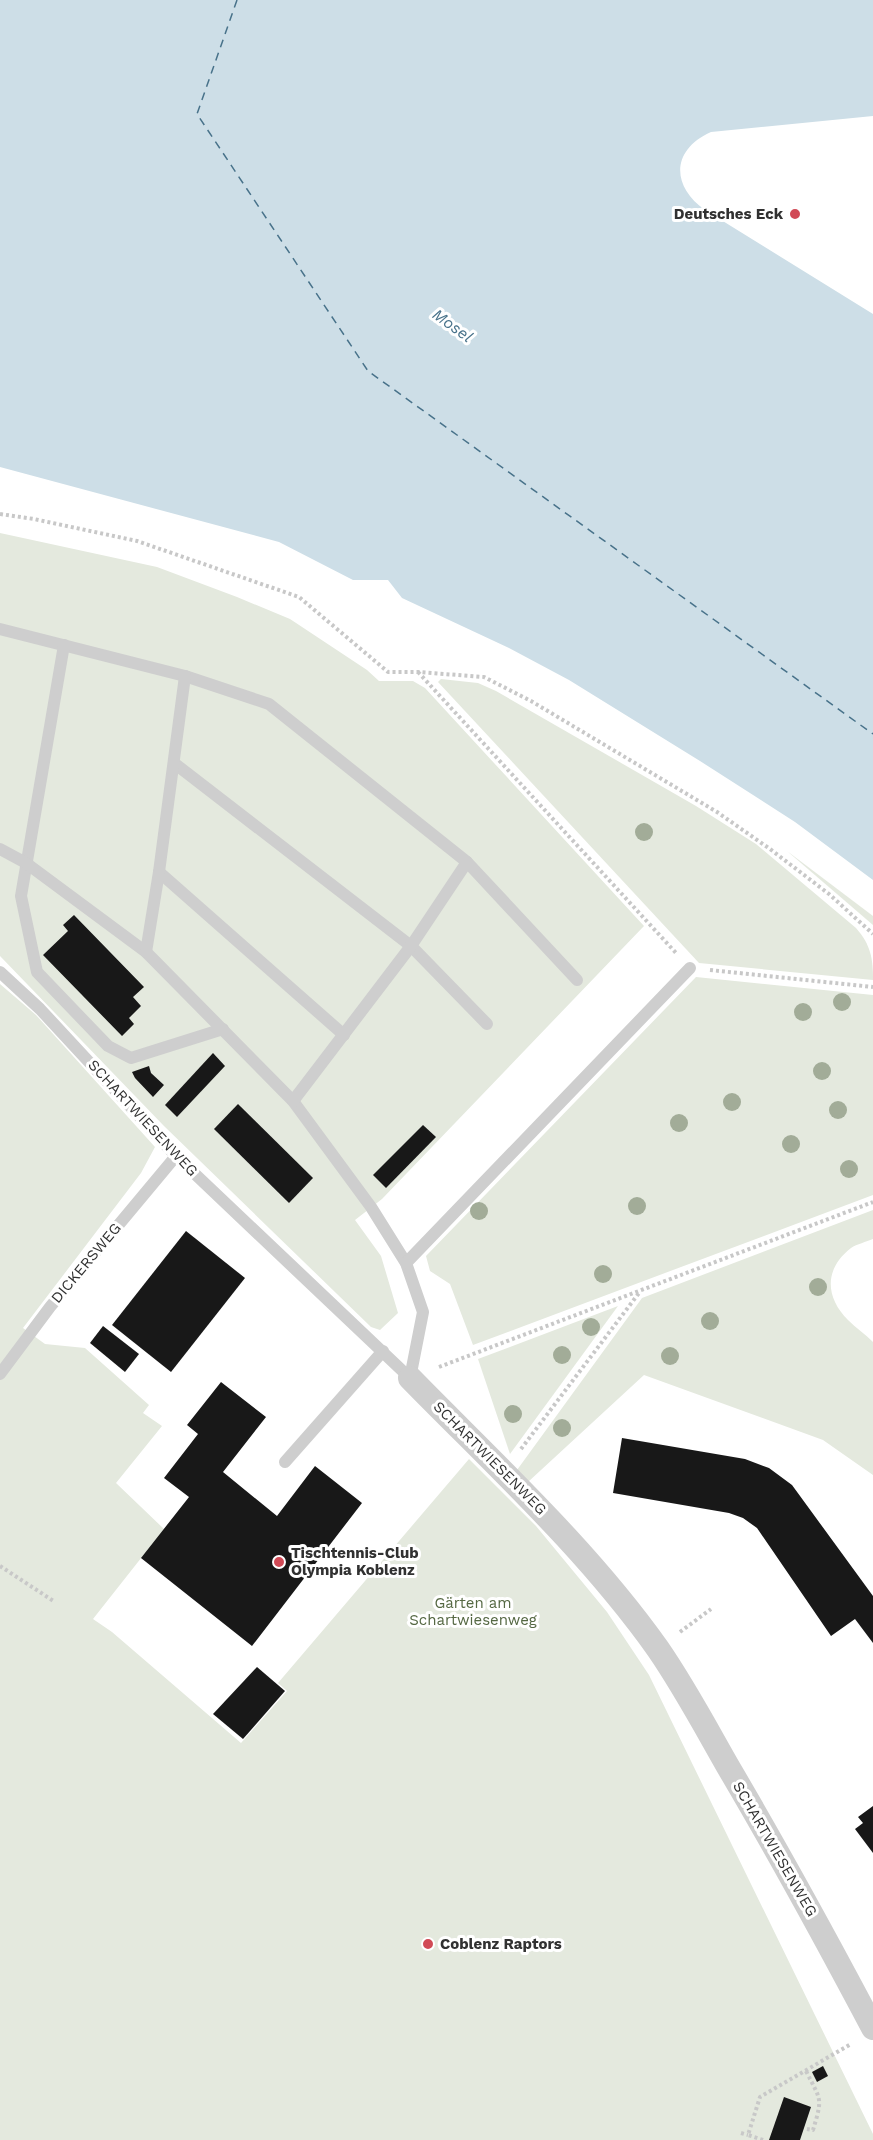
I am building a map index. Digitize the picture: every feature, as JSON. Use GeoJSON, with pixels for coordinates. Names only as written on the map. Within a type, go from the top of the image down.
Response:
{"type":"FeatureCollection","features":[{"type":"Feature","properties":{"kind":"street","name":"SCHARTWIESENWEG"},"geometry":{"type":"LineString","coordinates":[[410,1378],[544,1512],[622,1603],[658,1650],[685,1692],[794,1880],[873,2028]]}},
{"type":"Feature","properties":{"kind":"lane"},"geometry":{"type":"LineString","coordinates":[[0,629],[185,676],[269,704],[467,862],[577,980]]}},
{"type":"Feature","properties":{"kind":"lane"},"geometry":{"type":"LineString","coordinates":[[64,645],[21,896],[37,972],[108,1046],[131,1059],[223,1029]]}},
{"type":"Feature","properties":{"kind":"lane"},"geometry":{"type":"LineString","coordinates":[[146,952],[159,873],[185,676]]}},
{"type":"Feature","properties":{"kind":"lane"},"geometry":{"type":"LineString","coordinates":[[174,763],[411,946],[487,1024]]}},
{"type":"Feature","properties":{"kind":"lane"},"geometry":{"type":"LineString","coordinates":[[0,849],[26,863],[146,952],[293,1101],[371,1207],[406,1263],[423,1312],[410,1378]]}},
{"type":"Feature","properties":{"kind":"lane"},"geometry":{"type":"LineString","coordinates":[[293,1101],[411,946],[467,862]]}},
{"type":"Feature","properties":{"kind":"lane"},"geometry":{"type":"LineString","coordinates":[[159,873],[344,1035]]}},
{"type":"Feature","properties":{"kind":"lane"},"geometry":{"type":"LineString","coordinates":[[406,1263],[690,968]]}},
{"type":"Feature","properties":{"kind":"lane","name":"SCHARTWIESENWEG"},"geometry":{"type":"LineString","coordinates":[[0,972],[40,1009],[176,1156],[410,1378]]}},
{"type":"Feature","properties":{"kind":"lane","name":"DICKERSWEG"},"geometry":{"type":"LineString","coordinates":[[0,1374],[50,1306],[176,1156]]}},
{"type":"Feature","properties":{"kind":"lane"},"geometry":{"type":"LineString","coordinates":[[285,1462],[383,1351]]}},
{"type":"Feature","properties":{"kind":"path"},"geometry":{"type":"LineString","coordinates":[[0,514],[137,541],[299,597],[388,672],[484,677],[531,701],[717,812],[829,894],[873,934]]}},
{"type":"Feature","properties":{"kind":"path"},"geometry":{"type":"LineString","coordinates":[[418,672],[690,968],[873,987]]}},
{"type":"Feature","properties":{"kind":"path"},"geometry":{"type":"LineString","coordinates":[[410,1378],[873,1202]]}},
{"type":"Feature","properties":{"kind":"path"},"geometry":{"type":"LineString","coordinates":[[503,1473],[640,1292]]}},
{"type":"Feature","properties":{"kind":"path"},"geometry":{"type":"LineString","coordinates":[[0,1566],[55,1602]]}},
{"type":"Feature","properties":{"kind":"path"},"geometry":{"type":"LineString","coordinates":[[677,1635],[711,1609]]}},
{"type":"Feature","properties":{"kind":"path"},"geometry":{"type":"LineString","coordinates":[[748,2135],[760,2097],[834,2053]]}},
{"type":"Feature","properties":{"kind":"path"},"geometry":{"type":"LineString","coordinates":[[806,2071],[821,2104],[813,2130],[807,2128]]}},
{"type":"Feature","properties":{"kind":"path"},"geometry":{"type":"LineString","coordinates":[[741,2133],[763,2140]]}},
{"type":"Feature","properties":{"kind":"green space"},"geometry":{"type":"Polygon","coordinates":[[[0,533],[157,567],[290,619],[367,670],[379,681],[413,681],[425,688],[644,926],[382,1199],[355,1220],[381,1256],[398,1313],[380,1330],[371,1327],[164,1126],[0,956],[0,533]]]}},
{"type":"Feature","properties":{"kind":"green space"},"geometry":{"type":"Polygon","coordinates":[[[441,679],[478,683],[496,691],[696,806],[756,844],[856,928],[870,952],[873,980],[699,963],[438,682],[441,679]]]}},
{"type":"Feature","properties":{"kind":"green space"},"geometry":{"type":"Polygon","coordinates":[[[787,851],[873,916],[873,925],[787,851]]]}},
{"type":"Feature","properties":{"kind":"green space"},"geometry":{"type":"Polygon","coordinates":[[[696,977],[873,995],[873,1195],[473,1345],[450,1284],[430,1271],[426,1256],[696,977]]]}},
{"type":"Feature","properties":{"kind":"green space","name":"Coblenz Raptors"},"geometry":{"type":"Polygon","coordinates":[[[0,984],[36,1015],[155,1147],[141,1173],[23,1328],[45,1344],[85,1348],[149,1405],[143,1413],[162,1426],[116,1483],[164,1529],[93,1619],[112,1632],[241,1743],[287,1691],[278,1683],[469,1459],[536,1526],[607,1612],[649,1675],[873,2134],[873,2140],[0,2140],[0,984]]]}},
{"type":"Feature","properties":{"kind":"green space"},"geometry":{"type":"Polygon","coordinates":[[[873,1210],[873,1239],[851,1248],[842,1256],[832,1274],[831,1283],[832,1293],[840,1311],[873,1342],[873,1475],[823,1440],[644,1375],[528,1482],[517,1470],[642,1298],[873,1210]]]}},
{"type":"Feature","properties":{"kind":"green space"},"geometry":{"type":"Polygon","coordinates":[[[618,1306],[510,1454],[478,1359],[618,1306]]]}},
{"type":"Feature","properties":{"kind":"water","name":"Mosel"},"geometry":{"type":"Polygon","coordinates":[[[0,0],[873,0],[873,116],[711,132],[688,148],[680,169],[681,180],[686,190],[705,210],[873,314],[873,880],[795,822],[700,761],[569,680],[509,648],[402,598],[388,580],[353,580],[279,542],[0,467],[0,0]]]}},
{"type":"Feature","properties":{"kind":"building"},"geometry":{"type":"Polygon","coordinates":[[[74,915],[144,987],[133,997],[141,1006],[129,1018],[134,1024],[122,1036],[43,955],[68,931],[63,925],[74,915]]]}},
{"type":"Feature","properties":{"kind":"building"},"geometry":{"type":"Polygon","coordinates":[[[213,1053],[225,1066],[177,1117],[165,1105],[213,1053]]]}},
{"type":"Feature","properties":{"kind":"building"},"geometry":{"type":"Polygon","coordinates":[[[149,1066],[151,1073],[164,1085],[153,1097],[132,1072],[149,1066]]]}},
{"type":"Feature","properties":{"kind":"building"},"geometry":{"type":"Polygon","coordinates":[[[238,1104],[313,1178],[289,1203],[214,1129],[238,1104]]]}},
{"type":"Feature","properties":{"kind":"building"},"geometry":{"type":"Polygon","coordinates":[[[423,1125],[436,1137],[386,1188],[373,1175],[423,1125]]]}},
{"type":"Feature","properties":{"kind":"building"},"geometry":{"type":"Polygon","coordinates":[[[186,1231],[245,1278],[171,1372],[112,1325],[186,1231]]]}},
{"type":"Feature","properties":{"kind":"building"},"geometry":{"type":"Polygon","coordinates":[[[103,1326],[139,1354],[125,1372],[90,1343],[103,1326]]]}},
{"type":"Feature","properties":{"kind":"building"},"geometry":{"type":"Polygon","coordinates":[[[221,1382],[266,1417],[223,1472],[277,1516],[315,1466],[362,1503],[252,1646],[141,1558],[189,1497],[164,1478],[198,1434],[187,1425],[221,1382]]]}},
{"type":"Feature","properties":{"kind":"building"},"geometry":{"type":"Polygon","coordinates":[[[622,1438],[745,1459],[769,1468],[792,1485],[873,1596],[873,1643],[855,1619],[831,1636],[757,1528],[743,1518],[729,1513],[613,1493],[622,1438]]]}},
{"type":"Feature","properties":{"kind":"building"},"geometry":{"type":"Polygon","coordinates":[[[257,1667],[285,1691],[243,1739],[213,1714],[257,1667]]]}},
{"type":"Feature","properties":{"kind":"building"},"geometry":{"type":"Polygon","coordinates":[[[873,1806],[873,1853],[855,1829],[863,1823],[858,1817],[873,1806]]]}},
{"type":"Feature","properties":{"kind":"building"},"geometry":{"type":"Polygon","coordinates":[[[823,2066],[828,2076],[817,2082],[812,2072],[823,2066]]]}},
{"type":"Feature","properties":{"kind":"building"},"geometry":{"type":"Polygon","coordinates":[[[784,2097],[811,2107],[800,2140],[769,2140],[784,2097]]]}},
{"type":"Feature","properties":{"kind":"ferry route"},"geometry":{"type":"LineString","coordinates":[[237,0],[197,114],[368,371],[873,734]]}},
{"type":"Feature","properties":{"kind":"place","name":"Deutsches Eck"},"geometry":{"type":"Point","coordinates":[795,214]}},
{"type":"Feature","properties":{"kind":"place","name":"Tischtennis-Club Olympia Koblenz"},"geometry":{"type":"Point","coordinates":[279,1562]}},
{"type":"Feature","properties":{"kind":"place","name":"Coblenz Raptors"},"geometry":{"type":"Point","coordinates":[428,1944]}},
{"type":"Feature","properties":{"kind":"park label","name":"Gärten am Schartwiesenweg"},"geometry":{"type":"Point","coordinates":[473,1612]}}]}
